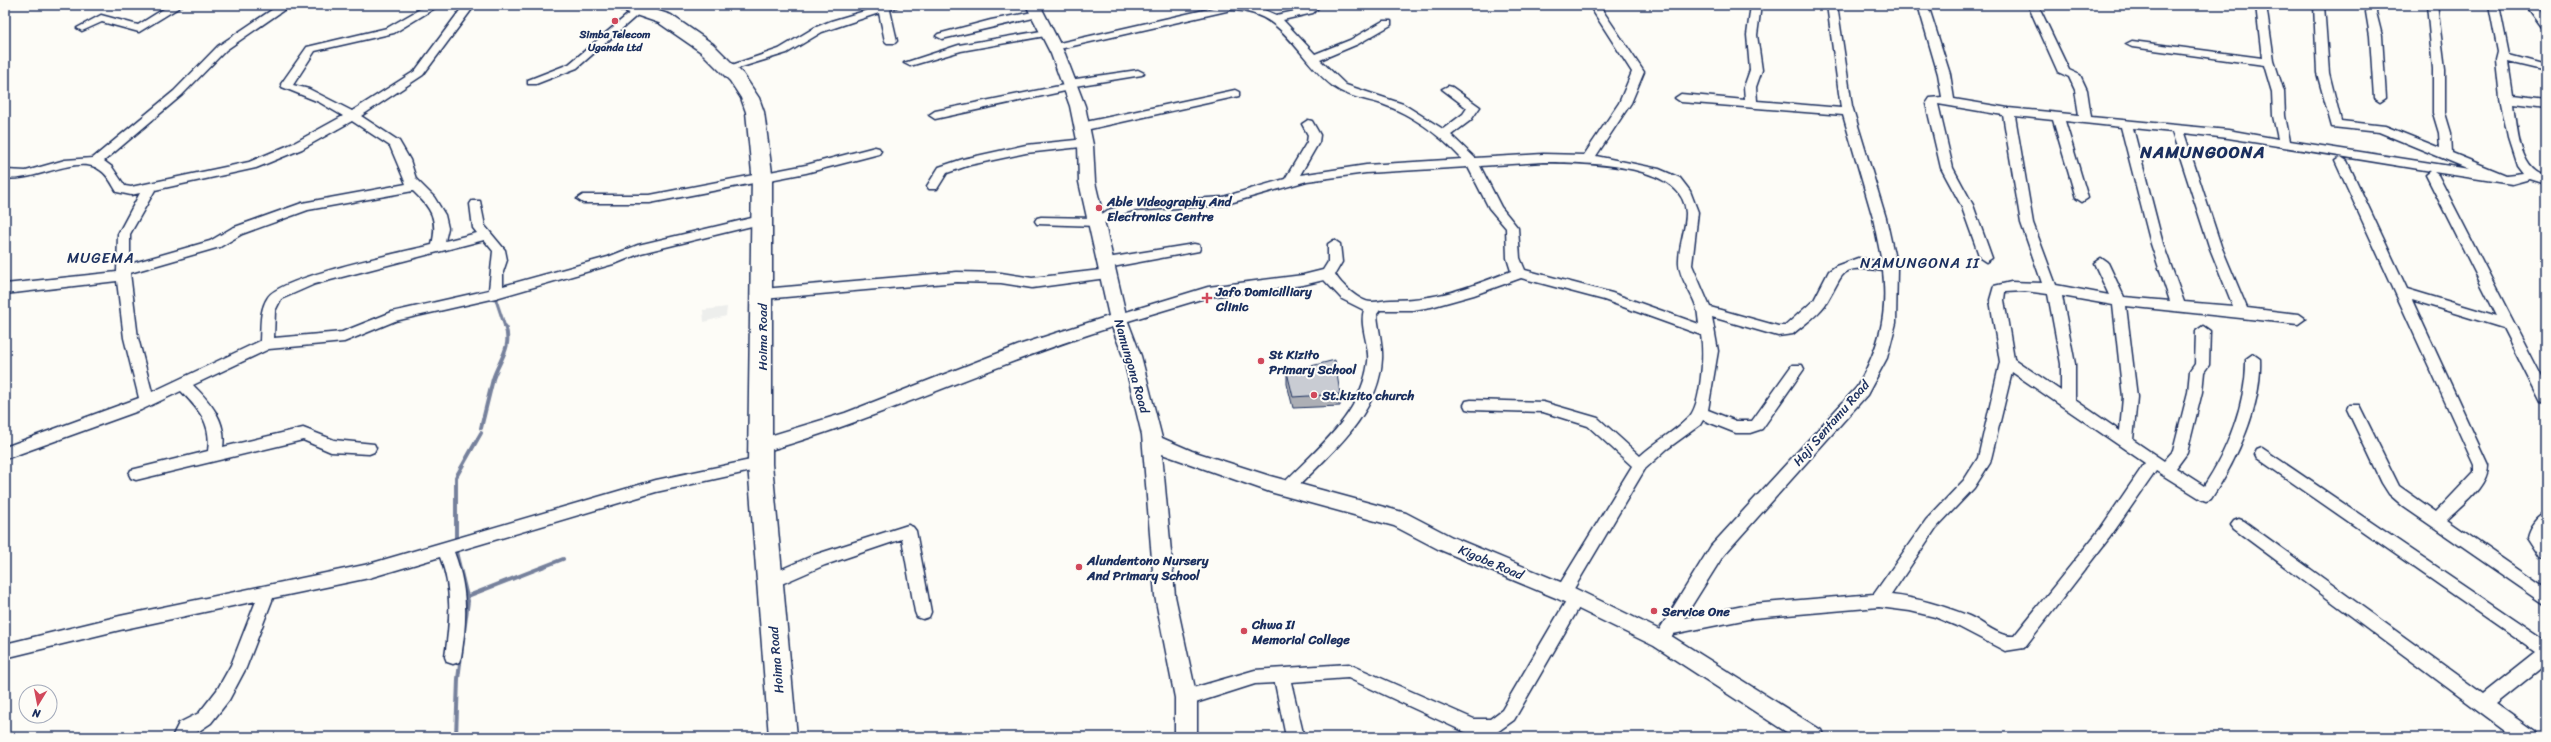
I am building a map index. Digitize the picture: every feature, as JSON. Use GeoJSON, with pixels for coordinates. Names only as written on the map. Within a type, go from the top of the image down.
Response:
{"type":"FeatureCollection","features":[{"type":"Feature","properties":{"kind":"main road","name":"Hoima Road"},"geometry":{"type":"LineString","coordinates":[[631,7],[666,19],[684,29],[729,68],[744,88],[755,112],[762,178],[760,220],[762,294],[760,455],[783,737]]}},
{"type":"Feature","properties":{"kind":"street"},"geometry":{"type":"LineString","coordinates":[[82,28],[101,18],[139,29],[178,5]]}},
{"type":"Feature","properties":{"kind":"street"},"geometry":{"type":"LineString","coordinates":[[94,162],[178,92],[222,48],[286,5]]}},
{"type":"Feature","properties":{"kind":"street"},"geometry":{"type":"LineString","coordinates":[[435,5],[390,31],[322,45],[311,49],[305,55],[287,86],[309,92],[378,130],[396,144],[404,160],[410,181],[415,188],[430,200],[439,215],[442,228],[438,246]]}},
{"type":"Feature","properties":{"kind":"street"},"geometry":{"type":"LineString","coordinates":[[6,176],[17,176],[69,163],[94,162],[102,165],[108,170],[121,189],[131,191],[252,165],[298,146],[420,73],[470,5]]}},
{"type":"Feature","properties":{"kind":"street"},"geometry":{"type":"LineString","coordinates":[[883,5],[891,41]]}},
{"type":"Feature","properties":{"kind":"street"},"geometry":{"type":"LineString","coordinates":[[729,68],[784,51],[818,30],[835,23],[896,5]]}},
{"type":"Feature","properties":{"kind":"street"},"geometry":{"type":"LineString","coordinates":[[910,63],[966,46],[1051,40],[1243,5],[1255,7],[1275,19],[1335,83],[1344,89],[1396,106],[1443,135],[1472,164],[1499,214],[1513,229],[1514,261],[1516,270],[1520,273],[1607,296],[1708,332]]}},
{"type":"Feature","properties":{"kind":"street"},"geometry":{"type":"LineString","coordinates":[[1275,19],[1309,11],[1313,8],[1312,5]]}},
{"type":"Feature","properties":{"kind":"street"},"geometry":{"type":"LineString","coordinates":[[1588,158],[1628,97],[1638,78],[1638,72],[1628,53],[1594,5]]}},
{"type":"Feature","properties":{"kind":"street"},"geometry":{"type":"LineString","coordinates":[[1751,105],[1750,88],[1756,70],[1752,35],[1756,5]]}},
{"type":"Feature","properties":{"kind":"street","name":"Haji Sentamu Road"},"geometry":{"type":"LineString","coordinates":[[1665,634],[1717,551],[1862,391],[1873,375],[1888,340],[1891,323],[1890,268],[1867,172],[1848,112],[1832,5]]}},
{"type":"Feature","properties":{"kind":"street"},"geometry":{"type":"LineString","coordinates":[[1923,5],[1944,74],[1949,101]]}},
{"type":"Feature","properties":{"kind":"street"},"geometry":{"type":"LineString","coordinates":[[2033,5],[2039,24],[2048,38],[2064,72],[2074,76],[2081,90],[2086,121]]}},
{"type":"Feature","properties":{"kind":"street"},"geometry":{"type":"LineString","coordinates":[[2261,5],[2269,63],[2278,92],[2279,116],[2286,144]]}},
{"type":"Feature","properties":{"kind":"street"},"geometry":{"type":"LineString","coordinates":[[2319,5],[2323,73],[2336,124],[2381,129],[2446,154],[2502,178]]}},
{"type":"Feature","properties":{"kind":"street"},"geometry":{"type":"LineString","coordinates":[[2373,5],[2370,12],[2376,36],[2380,98]]}},
{"type":"Feature","properties":{"kind":"street"},"geometry":{"type":"LineString","coordinates":[[2432,5],[2439,69],[2439,113],[2445,133],[2446,154]]}},
{"type":"Feature","properties":{"kind":"street"},"geometry":{"type":"LineString","coordinates":[[2494,5],[2503,57],[2506,98],[2519,158],[2532,175],[2546,180]]}},
{"type":"Feature","properties":{"kind":"street"},"geometry":{"type":"LineString","coordinates":[[2531,5],[2546,25]]}},
{"type":"Feature","properties":{"kind":"street"},"geometry":{"type":"LineString","coordinates":[[532,82],[573,66],[631,7]]}},
{"type":"Feature","properties":{"kind":"street"},"geometry":{"type":"LineString","coordinates":[[942,36],[1036,10]]}},
{"type":"Feature","properties":{"kind":"street","name":"Namungona Road"},"geometry":{"type":"LineString","coordinates":[[1036,10],[1051,40],[1070,85],[1083,135],[1085,167],[1118,319],[1132,356],[1151,435],[1165,596],[1186,698],[1186,737]]}},
{"type":"Feature","properties":{"kind":"street"},"geometry":{"type":"LineString","coordinates":[[1314,59],[1354,42],[1387,23]]}},
{"type":"Feature","properties":{"kind":"street"},"geometry":{"type":"LineString","coordinates":[[2132,44],[2220,54],[2269,63]]}},
{"type":"Feature","properties":{"kind":"street"},"geometry":{"type":"LineString","coordinates":[[2503,57],[2546,68]]}},
{"type":"Feature","properties":{"kind":"street"},"geometry":{"type":"LineString","coordinates":[[935,114],[1138,72]]}},
{"type":"Feature","properties":{"kind":"street"},"geometry":{"type":"LineString","coordinates":[[1443,135],[1467,117],[1474,107],[1448,89]]}},
{"type":"Feature","properties":{"kind":"street"},"geometry":{"type":"LineString","coordinates":[[933,186],[943,170],[967,162],[1083,135],[1235,94]]}},
{"type":"Feature","properties":{"kind":"street"},"geometry":{"type":"LineString","coordinates":[[1681,98],[1848,112]]}},
{"type":"Feature","properties":{"kind":"street"},"geometry":{"type":"LineString","coordinates":[[2506,98],[2546,103]]}},
{"type":"Feature","properties":{"kind":"street"},"geometry":{"type":"LineString","coordinates":[[1986,258],[1968,205],[1950,175],[1939,142],[1933,102],[1937,100],[2008,112],[2177,129],[2286,144],[2512,180],[2532,175]]}},
{"type":"Feature","properties":{"kind":"street"},"geometry":{"type":"LineString","coordinates":[[2008,112],[2017,154],[2028,223],[2053,291],[2068,364],[2068,401]]}},
{"type":"Feature","properties":{"kind":"street"},"geometry":{"type":"LineString","coordinates":[[2058,118],[2082,198]]}},
{"type":"Feature","properties":{"kind":"street"},"geometry":{"type":"LineString","coordinates":[[1290,181],[1313,142],[1314,134],[1308,124]]}},
{"type":"Feature","properties":{"kind":"street"},"geometry":{"type":"LineString","coordinates":[[2126,125],[2165,270],[2178,305]]}},
{"type":"Feature","properties":{"kind":"street"},"geometry":{"type":"LineString","coordinates":[[2177,129],[2215,246],[2242,310]]}},
{"type":"Feature","properties":{"kind":"street"},"geometry":{"type":"LineString","coordinates":[[583,199],[650,199],[762,178],[874,151]]}},
{"type":"Feature","properties":{"kind":"street"},"geometry":{"type":"LineString","coordinates":[[1041,221],[1098,222],[1112,213],[1132,207],[1223,201],[1290,181],[1366,169],[1472,164],[1543,158],[1588,158],[1666,176],[1682,188],[1692,212],[1685,265],[1703,310],[1708,332],[1710,367],[1700,413],[1695,421],[1653,451],[1640,465],[1569,596],[1508,715],[1493,727],[1473,727],[1349,671],[1281,674],[1255,677],[1186,698]]}},
{"type":"Feature","properties":{"kind":"street"},"geometry":{"type":"LineString","coordinates":[[2341,161],[2400,292],[2481,465],[2481,473],[2476,480],[2437,521]]}},
{"type":"Feature","properties":{"kind":"street"},"geometry":{"type":"LineString","coordinates":[[2432,175],[2546,399]]}},
{"type":"Feature","properties":{"kind":"street"},"geometry":{"type":"LineString","coordinates":[[147,401],[131,338],[123,273],[124,234],[150,187]]}},
{"type":"Feature","properties":{"kind":"street"},"geometry":{"type":"LineString","coordinates":[[5,289],[123,273],[215,244],[237,231],[306,206],[415,188]]}},
{"type":"Feature","properties":{"kind":"street"},"geometry":{"type":"LineString","coordinates":[[476,204],[479,228],[499,250],[500,260],[496,272],[496,293]]}},
{"type":"Feature","properties":{"kind":"street"},"geometry":{"type":"LineString","coordinates":[[5,453],[147,401],[267,344],[344,337],[392,317],[496,293],[612,260],[638,250],[760,220]]}},
{"type":"Feature","properties":{"kind":"street"},"geometry":{"type":"LineString","coordinates":[[267,344],[269,311],[272,299],[276,296],[311,280],[393,260],[438,246],[486,235]]}},
{"type":"Feature","properties":{"kind":"street"},"geometry":{"type":"LineString","coordinates":[[5,651],[120,623],[369,571],[445,550],[760,455],[821,429],[1036,345],[1208,292],[1303,280],[1328,274],[1335,262],[1334,244]]}},
{"type":"Feature","properties":{"kind":"street"},"geometry":{"type":"LineString","coordinates":[[762,294],[957,277],[996,278],[1040,283],[1194,248]]}},
{"type":"Feature","properties":{"kind":"street"},"geometry":{"type":"LineString","coordinates":[[1703,310],[1778,331],[1788,331],[1819,303],[1834,274],[1841,269],[1858,263],[1890,268]]}},
{"type":"Feature","properties":{"kind":"street"},"geometry":{"type":"LineString","coordinates":[[2101,263],[2119,301],[2122,340],[2130,397],[2126,441]]}},
{"type":"Feature","properties":{"kind":"street"},"geometry":{"type":"LineString","coordinates":[[1328,274],[1343,293],[1372,308],[1380,306],[1411,306],[1444,301],[1520,273]]}},
{"type":"Feature","properties":{"kind":"street"},"geometry":{"type":"LineString","coordinates":[[1879,600],[1931,524],[1969,484],[1985,459],[2007,362],[1997,300],[1999,289],[2011,286],[2119,301],[2242,310],[2298,319]]}},
{"type":"Feature","properties":{"kind":"street"},"geometry":{"type":"LineString","coordinates":[[2400,292],[2507,324]]}},
{"type":"Feature","properties":{"kind":"street"},"geometry":{"type":"LineString","coordinates":[[1287,489],[1334,443],[1350,423],[1364,400],[1370,387],[1375,362],[1371,325],[1372,308]]}},
{"type":"Feature","properties":{"kind":"street"},"geometry":{"type":"LineString","coordinates":[[1665,634],[1753,610],[1879,600],[1937,611],[1965,622],[1998,642],[2005,644],[2018,643],[2160,466],[2180,453],[2195,392],[2197,371],[2202,365],[2203,331]]}},
{"type":"Feature","properties":{"kind":"street"},"geometry":{"type":"LineString","coordinates":[[2007,362],[2068,401],[2160,466],[2206,496],[2216,482],[2250,395],[2255,368],[2253,359]]}},
{"type":"Feature","properties":{"kind":"street"},"geometry":{"type":"LineString","coordinates":[[1700,413],[1739,428],[1751,428],[1757,425],[1797,368]]}},
{"type":"Feature","properties":{"kind":"street"},"geometry":{"type":"LineString","coordinates":[[184,384],[209,411],[217,440],[215,455]]}},
{"type":"Feature","properties":{"kind":"street"},"geometry":{"type":"LineString","coordinates":[[1471,405],[1543,407],[1593,422],[1640,465]]}},
{"type":"Feature","properties":{"kind":"street"},"geometry":{"type":"LineString","coordinates":[[2354,409],[2386,480],[2394,490],[2409,503],[2546,598]]}},
{"type":"Feature","properties":{"kind":"street"},"geometry":{"type":"LineString","coordinates":[[136,474],[303,434],[326,442],[331,446],[370,448]]}},
{"type":"Feature","properties":{"kind":"street","name":"Kigobe Road"},"geometry":{"type":"LineString","coordinates":[[1151,435],[1154,443],[1185,456],[1287,489],[1399,519],[1445,543],[1569,596],[1665,634],[1813,737]]}},
{"type":"Feature","properties":{"kind":"street"},"geometry":{"type":"LineString","coordinates":[[2262,454],[2546,650]]}},
{"type":"Feature","properties":{"kind":"street"},"geometry":{"type":"LineString","coordinates":[[2546,519],[2536,532],[2535,537],[2546,552]]}},
{"type":"Feature","properties":{"kind":"street"},"geometry":{"type":"LineString","coordinates":[[2239,525],[2484,703],[2528,737]]}},
{"type":"Feature","properties":{"kind":"street"},"geometry":{"type":"LineString","coordinates":[[770,582],[820,560],[908,532],[923,612]]}},
{"type":"Feature","properties":{"kind":"street"},"geometry":{"type":"LineString","coordinates":[[445,550],[454,570],[460,600],[453,657]]}},
{"type":"Feature","properties":{"kind":"street"},"geometry":{"type":"LineString","coordinates":[[181,737],[185,729],[205,718],[223,695],[238,668],[267,593]]}},
{"type":"Feature","properties":{"kind":"street"},"geometry":{"type":"LineString","coordinates":[[2484,703],[2546,654]]}},
{"type":"Feature","properties":{"kind":"street"},"geometry":{"type":"LineString","coordinates":[[1281,674],[1295,737]]}},
{"type":"Feature","properties":{"kind":"shaded area"},"geometry":{"type":"Polygon","coordinates":[[[727,307],[726,316],[704,322],[703,310],[727,307]]]}},
{"type":"Feature","properties":{"kind":"building"},"geometry":{"type":"Polygon","coordinates":[[[1335,360],[1340,394],[1293,397],[1287,372],[1335,360]]]}},
{"type":"Feature","properties":{"kind":"waterway"},"geometry":{"type":"LineString","coordinates":[[495,297],[505,327]]}},
{"type":"Feature","properties":{"kind":"waterway"},"geometry":{"type":"LineString","coordinates":[[481,428],[493,379],[506,347],[507,334],[505,326]]}},
{"type":"Feature","properties":{"kind":"waterway"},"geometry":{"type":"LineString","coordinates":[[456,539],[456,477],[481,433]]}},
{"type":"Feature","properties":{"kind":"waterway"},"geometry":{"type":"LineString","coordinates":[[456,552],[468,601],[458,679],[456,737]]}},
{"type":"Feature","properties":{"kind":"waterway"},"geometry":{"type":"LineString","coordinates":[[468,596],[563,559]]}},
{"type":"Feature","properties":{"kind":"place","name":"Simba Telecom Uganda Ltd"},"geometry":{"type":"Point","coordinates":[615,21]}},
{"type":"Feature","properties":{"kind":"place","name":"Able Videography And Electronics Centre"},"geometry":{"type":"Point","coordinates":[1099,208]}},
{"type":"Feature","properties":{"kind":"place","name":"Jafo Domicilliary Clinic"},"geometry":{"type":"Point","coordinates":[1207,298]}},
{"type":"Feature","properties":{"kind":"place","name":"St Kizito Primary School"},"geometry":{"type":"Point","coordinates":[1261,361]}},
{"type":"Feature","properties":{"kind":"place","name":"St.kizito church"},"geometry":{"type":"Point","coordinates":[1314,395]}},
{"type":"Feature","properties":{"kind":"place","name":"Alundentono Nursery And Primary School"},"geometry":{"type":"Point","coordinates":[1079,567]}},
{"type":"Feature","properties":{"kind":"place","name":"Service One"},"geometry":{"type":"Point","coordinates":[1654,611]}},
{"type":"Feature","properties":{"kind":"place","name":"Chwa II Memorial College"},"geometry":{"type":"Point","coordinates":[1244,631]}},
{"type":"Feature","properties":{"kind":"district","name":"NAMUNGOONA"},"geometry":{"type":"Point","coordinates":[2203,152]}},
{"type":"Feature","properties":{"kind":"district","name":"MUGEMA"},"geometry":{"type":"Point","coordinates":[101,258]}},
{"type":"Feature","properties":{"kind":"district","name":"NAMUNGONA II"},"geometry":{"type":"Point","coordinates":[1920,263]}}]}
